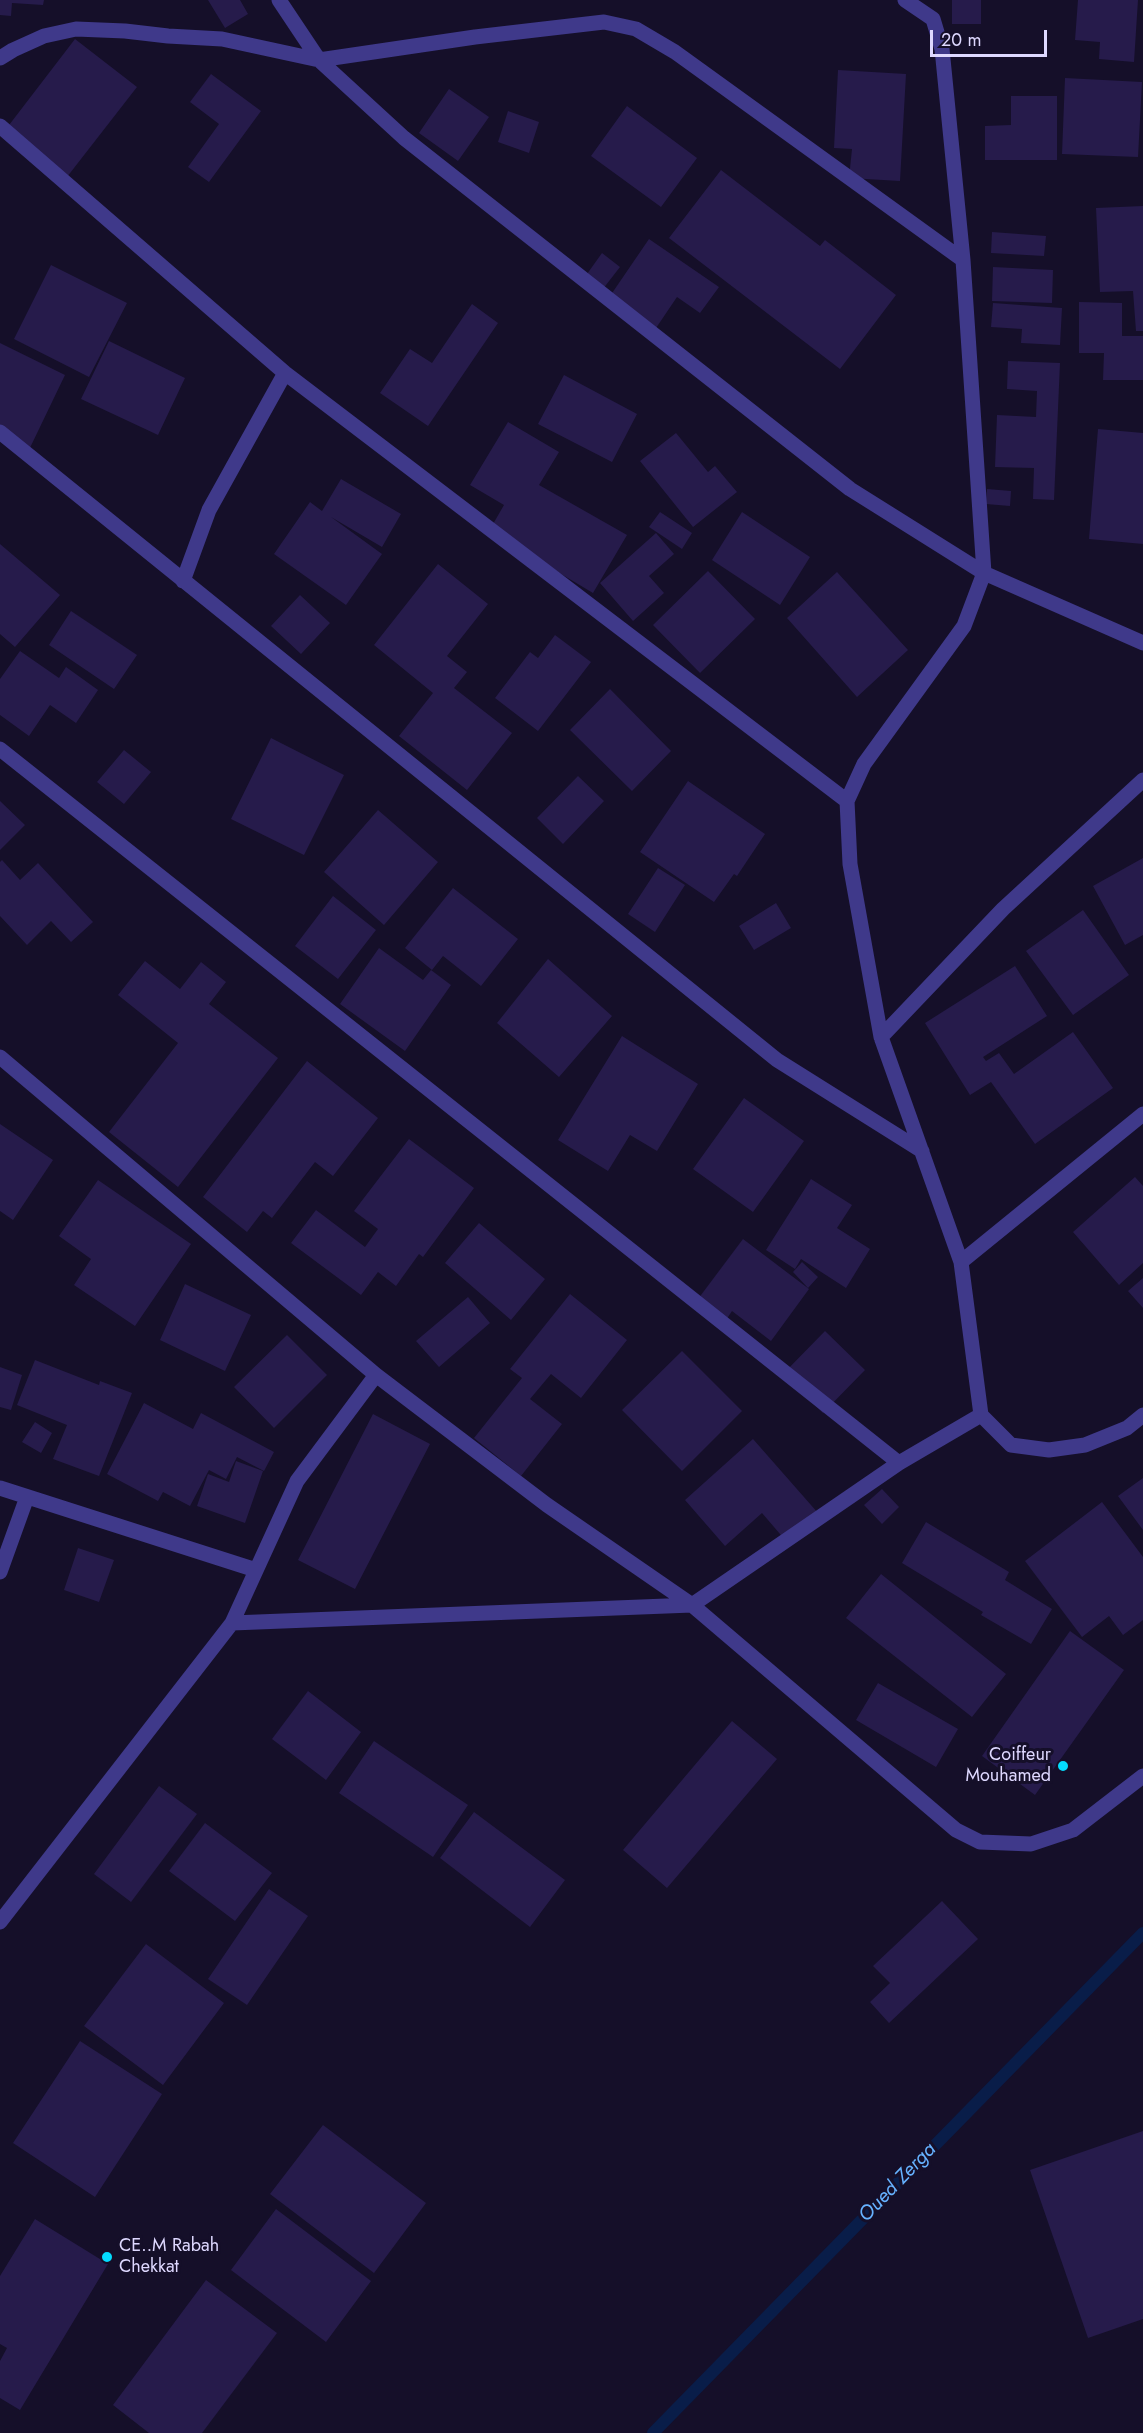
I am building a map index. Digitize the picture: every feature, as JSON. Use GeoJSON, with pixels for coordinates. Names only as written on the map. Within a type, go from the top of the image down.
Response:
{"type":"FeatureCollection","features":[{"type":"Feature","properties":{"kind":"street"},"geometry":{"type":"LineString","coordinates":[[279,0],[319,60],[404,138],[850,489],[984,573],[1143,643]]}},
{"type":"Feature","properties":{"kind":"street"},"geometry":{"type":"LineString","coordinates":[[905,0],[933,19],[942,49],[963,260],[984,573],[964,626],[864,764],[847,801],[850,864],[881,1037],[961,1262],[981,1415],[1011,1445],[1049,1450],[1085,1445],[1127,1428],[1143,1415]]}},
{"type":"Feature","properties":{"kind":"street"},"geometry":{"type":"LineString","coordinates":[[0,58],[44,36],[76,29],[222,39],[319,60],[464,38],[604,22],[636,29],[675,52],[963,260]]}},
{"type":"Feature","properties":{"kind":"street"},"geometry":{"type":"LineString","coordinates":[[0,126],[285,373],[847,801]]}},
{"type":"Feature","properties":{"kind":"street"},"geometry":{"type":"LineString","coordinates":[[183,581],[208,510],[285,373]]}},
{"type":"Feature","properties":{"kind":"street"},"geometry":{"type":"LineString","coordinates":[[0,432],[777,1060],[922,1151]]}},
{"type":"Feature","properties":{"kind":"street"},"geometry":{"type":"LineString","coordinates":[[0,749],[900,1463]]}},
{"type":"Feature","properties":{"kind":"street"},"geometry":{"type":"LineString","coordinates":[[881,1037],[1003,909],[1143,780]]}},
{"type":"Feature","properties":{"kind":"street"},"geometry":{"type":"LineString","coordinates":[[0,1057],[376,1375],[547,1505],[692,1605],[956,1830],[980,1842],[1031,1844],[1073,1830],[1143,1776]]}},
{"type":"Feature","properties":{"kind":"street"},"geometry":{"type":"LineString","coordinates":[[961,1262],[1143,1113]]}},
{"type":"Feature","properties":{"kind":"street"},"geometry":{"type":"LineString","coordinates":[[0,1922],[232,1623],[297,1481],[376,1375]]}},
{"type":"Feature","properties":{"kind":"street"},"geometry":{"type":"LineString","coordinates":[[232,1623],[692,1605],[900,1463],[981,1415]]}},
{"type":"Feature","properties":{"kind":"street"},"geometry":{"type":"LineString","coordinates":[[0,1488],[256,1570]]}},
{"type":"Feature","properties":{"kind":"street"},"geometry":{"type":"LineString","coordinates":[[0,1572],[27,1497]]}},
{"type":"Feature","properties":{"kind":"building"},"geometry":{"type":"Polygon","coordinates":[[[0,0],[44,0],[43,5],[12,3],[11,16],[0,15],[0,0]]]}},
{"type":"Feature","properties":{"kind":"building"},"geometry":{"type":"Polygon","coordinates":[[[208,0],[240,0],[248,14],[225,28],[208,0]]]}},
{"type":"Feature","properties":{"kind":"building"},"geometry":{"type":"Polygon","coordinates":[[[952,0],[981,0],[981,24],[952,24],[952,0]]]}},
{"type":"Feature","properties":{"kind":"building"},"geometry":{"type":"Polygon","coordinates":[[[1078,0],[1138,0],[1134,62],[1099,59],[1100,42],[1075,40],[1078,0]]]}},
{"type":"Feature","properties":{"kind":"building"},"geometry":{"type":"Polygon","coordinates":[[[75,39],[137,87],[67,177],[6,129],[75,39]]]}},
{"type":"Feature","properties":{"kind":"building"},"geometry":{"type":"Polygon","coordinates":[[[838,70],[906,74],[900,181],[849,178],[852,149],[834,148],[838,70]]]}},
{"type":"Feature","properties":{"kind":"building"},"geometry":{"type":"Polygon","coordinates":[[[211,74],[261,111],[209,182],[188,167],[219,124],[190,102],[211,74]]]}},
{"type":"Feature","properties":{"kind":"building"},"geometry":{"type":"Polygon","coordinates":[[[1065,78],[1142,82],[1138,157],[1062,154],[1065,78]]]}},
{"type":"Feature","properties":{"kind":"building"},"geometry":{"type":"Polygon","coordinates":[[[449,89],[489,117],[458,161],[419,133],[449,89]]]}},
{"type":"Feature","properties":{"kind":"building"},"geometry":{"type":"Polygon","coordinates":[[[1011,96],[1057,96],[1057,160],[985,160],[985,126],[1011,125],[1011,96]]]}},
{"type":"Feature","properties":{"kind":"building"},"geometry":{"type":"Polygon","coordinates":[[[627,106],[697,158],[661,207],[591,156],[627,106]]]}},
{"type":"Feature","properties":{"kind":"building"},"geometry":{"type":"Polygon","coordinates":[[[508,111],[539,122],[529,153],[498,142],[508,111]]]}},
{"type":"Feature","properties":{"kind":"building"},"geometry":{"type":"Polygon","coordinates":[[[721,170],[820,246],[825,240],[896,295],[840,369],[669,238],[721,170]]]}},
{"type":"Feature","properties":{"kind":"building"},"geometry":{"type":"Polygon","coordinates":[[[1143,206],[1143,331],[1136,331],[1133,291],[1100,292],[1096,208],[1143,206]]]}},
{"type":"Feature","properties":{"kind":"building"},"geometry":{"type":"Polygon","coordinates":[[[992,232],[1046,236],[1044,256],[991,253],[992,232]]]}},
{"type":"Feature","properties":{"kind":"building"},"geometry":{"type":"Polygon","coordinates":[[[649,239],[719,287],[700,313],[677,297],[654,331],[608,299],[649,239]]]}},
{"type":"Feature","properties":{"kind":"building"},"geometry":{"type":"Polygon","coordinates":[[[602,253],[620,267],[599,294],[582,281],[602,253]]]}},
{"type":"Feature","properties":{"kind":"building"},"geometry":{"type":"Polygon","coordinates":[[[51,265],[127,303],[89,377],[14,339],[51,265]]]}},
{"type":"Feature","properties":{"kind":"building"},"geometry":{"type":"Polygon","coordinates":[[[993,267],[1053,270],[1052,303],[992,301],[993,267]]]}},
{"type":"Feature","properties":{"kind":"building"},"geometry":{"type":"Polygon","coordinates":[[[1079,302],[1122,303],[1122,336],[1143,336],[1143,380],[1103,380],[1104,353],[1079,353],[1079,302]]]}},
{"type":"Feature","properties":{"kind":"building"},"geometry":{"type":"Polygon","coordinates":[[[993,303],[1062,308],[1060,345],[1021,343],[1022,329],[991,327],[993,303]]]}},
{"type":"Feature","properties":{"kind":"building"},"geometry":{"type":"Polygon","coordinates":[[[472,304],[498,323],[428,426],[380,393],[410,349],[432,363],[472,304]]]}},
{"type":"Feature","properties":{"kind":"building"},"geometry":{"type":"Polygon","coordinates":[[[109,341],[185,378],[158,435],[81,399],[109,341]]]}},
{"type":"Feature","properties":{"kind":"building"},"geometry":{"type":"Polygon","coordinates":[[[0,343],[65,375],[27,454],[0,440],[0,343]]]}},
{"type":"Feature","properties":{"kind":"building"},"geometry":{"type":"Polygon","coordinates":[[[1008,361],[1060,363],[1054,500],[1033,499],[1034,468],[995,467],[997,415],[1036,417],[1037,391],[1007,389],[1008,361]]]}},
{"type":"Feature","properties":{"kind":"building"},"geometry":{"type":"Polygon","coordinates":[[[564,375],[637,414],[612,462],[538,424],[564,375]]]}},
{"type":"Feature","properties":{"kind":"building"},"geometry":{"type":"Polygon","coordinates":[[[508,422],[559,452],[539,485],[627,535],[593,593],[489,531],[504,505],[470,485],[508,422]]]}},
{"type":"Feature","properties":{"kind":"building"},"geometry":{"type":"Polygon","coordinates":[[[1098,429],[1143,433],[1143,544],[1089,539],[1098,429]]]}},
{"type":"Feature","properties":{"kind":"building"},"geometry":{"type":"Polygon","coordinates":[[[676,433],[708,472],[715,466],[737,492],[693,527],[640,461],[676,433]]]}},
{"type":"Feature","properties":{"kind":"building"},"geometry":{"type":"Polygon","coordinates":[[[341,479],[401,514],[382,547],[331,517],[382,554],[346,605],[274,554],[310,502],[322,511],[341,479]]]}},
{"type":"Feature","properties":{"kind":"building"},"geometry":{"type":"Polygon","coordinates":[[[987,489],[1011,491],[1010,506],[986,504],[987,489]]]}},
{"type":"Feature","properties":{"kind":"building"},"geometry":{"type":"Polygon","coordinates":[[[660,512],[692,533],[682,549],[649,527],[660,512]]]}},
{"type":"Feature","properties":{"kind":"building"},"geometry":{"type":"Polygon","coordinates":[[[742,512],[810,557],[780,605],[712,560],[742,512]]]}},
{"type":"Feature","properties":{"kind":"building"},"geometry":{"type":"Polygon","coordinates":[[[656,533],[674,554],[649,576],[664,593],[633,621],[600,583],[656,533]]]}},
{"type":"Feature","properties":{"kind":"building"},"geometry":{"type":"Polygon","coordinates":[[[0,544],[60,595],[15,647],[0,634],[0,544]]]}},
{"type":"Feature","properties":{"kind":"building"},"geometry":{"type":"Polygon","coordinates":[[[438,564],[488,604],[447,656],[467,672],[454,688],[512,733],[467,790],[399,736],[433,693],[374,645],[438,564]]]}},
{"type":"Feature","properties":{"kind":"building"},"geometry":{"type":"Polygon","coordinates":[[[708,571],[755,619],[700,673],[653,625],[708,571]]]}},
{"type":"Feature","properties":{"kind":"building"},"geometry":{"type":"Polygon","coordinates":[[[837,572],[908,650],[857,697],[787,618],[837,572]]]}},
{"type":"Feature","properties":{"kind":"building"},"geometry":{"type":"Polygon","coordinates":[[[300,595],[330,623],[301,654],[271,626],[300,595]]]}},
{"type":"Feature","properties":{"kind":"building"},"geometry":{"type":"Polygon","coordinates":[[[71,611],[137,655],[114,689],[49,645],[71,611]]]}},
{"type":"Feature","properties":{"kind":"building"},"geometry":{"type":"Polygon","coordinates":[[[555,635],[591,662],[538,731],[495,698],[530,652],[538,658],[555,635]]]}},
{"type":"Feature","properties":{"kind":"building"},"geometry":{"type":"Polygon","coordinates":[[[20,651],[59,678],[66,667],[98,690],[76,723],[50,705],[29,736],[0,715],[0,679],[20,651]]]}},
{"type":"Feature","properties":{"kind":"building"},"geometry":{"type":"Polygon","coordinates":[[[610,689],[671,751],[632,791],[570,730],[610,689]]]}},
{"type":"Feature","properties":{"kind":"building"},"geometry":{"type":"Polygon","coordinates":[[[271,738],[344,775],[304,855],[231,819],[271,738]]]}},
{"type":"Feature","properties":{"kind":"building"},"geometry":{"type":"Polygon","coordinates":[[[124,750],[151,772],[124,804],[97,782],[124,750]]]}},
{"type":"Feature","properties":{"kind":"building"},"geometry":{"type":"Polygon","coordinates":[[[578,776],[604,801],[563,844],[537,818],[578,776]]]}},
{"type":"Feature","properties":{"kind":"building"},"geometry":{"type":"Polygon","coordinates":[[[688,781],[765,834],[737,876],[734,874],[714,902],[640,852],[688,781]]]}},
{"type":"Feature","properties":{"kind":"building"},"geometry":{"type":"Polygon","coordinates":[[[0,801],[25,825],[0,850],[0,801]]]}},
{"type":"Feature","properties":{"kind":"building"},"geometry":{"type":"Polygon","coordinates":[[[378,810],[438,862],[384,925],[324,872],[378,810]]]}},
{"type":"Feature","properties":{"kind":"building"},"geometry":{"type":"Polygon","coordinates":[[[1143,858],[1143,935],[1125,945],[1093,886],[1143,858]]]}},
{"type":"Feature","properties":{"kind":"building"},"geometry":{"type":"Polygon","coordinates":[[[2,860],[20,880],[38,863],[93,922],[71,942],[51,921],[27,945],[0,916],[0,862],[2,860]]]}},
{"type":"Feature","properties":{"kind":"building"},"geometry":{"type":"Polygon","coordinates":[[[658,868],[685,885],[655,932],[628,914],[658,868]]]}},
{"type":"Feature","properties":{"kind":"building"},"geometry":{"type":"Polygon","coordinates":[[[453,888],[518,939],[481,986],[443,956],[432,970],[405,948],[453,888]]]}},
{"type":"Feature","properties":{"kind":"building"},"geometry":{"type":"Polygon","coordinates":[[[333,896],[376,930],[338,979],[295,946],[333,896]]]}},
{"type":"Feature","properties":{"kind":"building"},"geometry":{"type":"Polygon","coordinates":[[[776,903],[791,928],[754,950],[739,926],[776,903]]]}},
{"type":"Feature","properties":{"kind":"building"},"geometry":{"type":"Polygon","coordinates":[[[1083,910],[1129,975],[1073,1015],[1026,951],[1083,910]]]}},
{"type":"Feature","properties":{"kind":"building"},"geometry":{"type":"Polygon","coordinates":[[[379,948],[423,980],[431,970],[451,985],[405,1051],[340,1004],[379,948]]]}},
{"type":"Feature","properties":{"kind":"building"},"geometry":{"type":"Polygon","coordinates":[[[548,959],[612,1016],[559,1077],[497,1023],[548,959]]]}},
{"type":"Feature","properties":{"kind":"building"},"geometry":{"type":"Polygon","coordinates":[[[145,961],[180,989],[201,962],[226,982],[209,1004],[278,1058],[178,1187],[109,1132],[178,1043],[118,995],[145,961]]]}},
{"type":"Feature","properties":{"kind":"building"},"geometry":{"type":"Polygon","coordinates":[[[1015,966],[1047,1016],[983,1057],[986,1061],[999,1053],[1014,1074],[1073,1032],[1113,1088],[1035,1144],[991,1082],[970,1095],[925,1023],[1015,966]]]}},
{"type":"Feature","properties":{"kind":"building"},"geometry":{"type":"Polygon","coordinates":[[[622,1036],[698,1084],[657,1151],[630,1135],[608,1171],[558,1140],[622,1036]]]}},
{"type":"Feature","properties":{"kind":"building"},"geometry":{"type":"Polygon","coordinates":[[[307,1061],[378,1118],[333,1176],[315,1162],[272,1218],[263,1211],[247,1232],[203,1197],[307,1061]]]}},
{"type":"Feature","properties":{"kind":"building"},"geometry":{"type":"Polygon","coordinates":[[[744,1098],[804,1141],[753,1212],[693,1169],[744,1098]]]}},
{"type":"Feature","properties":{"kind":"building"},"geometry":{"type":"Polygon","coordinates":[[[0,1124],[53,1160],[13,1220],[0,1211],[0,1124]]]}},
{"type":"Feature","properties":{"kind":"building"},"geometry":{"type":"Polygon","coordinates":[[[409,1139],[474,1188],[423,1257],[419,1254],[396,1286],[378,1272],[361,1295],[291,1243],[316,1210],[365,1247],[378,1229],[354,1211],[409,1139]]]}},
{"type":"Feature","properties":{"kind":"building"},"geometry":{"type":"Polygon","coordinates":[[[1135,1177],[1143,1186],[1143,1263],[1119,1285],[1073,1232],[1135,1177]]]}},
{"type":"Feature","properties":{"kind":"building"},"geometry":{"type":"Polygon","coordinates":[[[811,1179],[852,1205],[837,1228],[870,1249],[846,1288],[801,1259],[795,1269],[766,1250],[811,1179]]]}},
{"type":"Feature","properties":{"kind":"building"},"geometry":{"type":"Polygon","coordinates":[[[98,1180],[191,1244],[135,1326],[74,1285],[91,1259],[59,1236],[98,1180]]]}},
{"type":"Feature","properties":{"kind":"building"},"geometry":{"type":"Polygon","coordinates":[[[479,1223],[545,1279],[511,1320],[445,1263],[479,1223]]]}},
{"type":"Feature","properties":{"kind":"building"},"geometry":{"type":"Polygon","coordinates":[[[743,1239],[809,1289],[771,1341],[732,1311],[726,1320],[698,1299],[743,1239]]]}},
{"type":"Feature","properties":{"kind":"building"},"geometry":{"type":"Polygon","coordinates":[[[802,1262],[818,1277],[808,1288],[793,1272],[802,1262]]]}},
{"type":"Feature","properties":{"kind":"building"},"geometry":{"type":"Polygon","coordinates":[[[1143,1278],[1143,1308],[1128,1291],[1143,1278]]]}},
{"type":"Feature","properties":{"kind":"building"},"geometry":{"type":"Polygon","coordinates":[[[185,1284],[251,1315],[225,1371],[160,1340],[185,1284]]]}},
{"type":"Feature","properties":{"kind":"building"},"geometry":{"type":"Polygon","coordinates":[[[570,1294],[627,1340],[581,1398],[551,1374],[530,1399],[562,1424],[521,1476],[474,1438],[522,1378],[510,1369],[570,1294]]]}},
{"type":"Feature","properties":{"kind":"building"},"geometry":{"type":"Polygon","coordinates":[[[468,1297],[490,1323],[439,1367],[416,1341],[468,1297]]]}},
{"type":"Feature","properties":{"kind":"building"},"geometry":{"type":"Polygon","coordinates":[[[825,1331],[865,1370],[823,1413],[783,1374],[825,1331]]]}},
{"type":"Feature","properties":{"kind":"building"},"geometry":{"type":"Polygon","coordinates":[[[287,1335],[327,1375],[274,1428],[234,1387],[287,1335]]]}},
{"type":"Feature","properties":{"kind":"building"},"geometry":{"type":"Polygon","coordinates":[[[682,1351],[742,1411],[682,1471],[622,1410],[682,1351]]]}},
{"type":"Feature","properties":{"kind":"building"},"geometry":{"type":"Polygon","coordinates":[[[35,1360],[99,1385],[100,1381],[132,1393],[99,1476],[53,1459],[67,1425],[17,1405],[35,1360]]]}},
{"type":"Feature","properties":{"kind":"building"},"geometry":{"type":"Polygon","coordinates":[[[0,1367],[22,1375],[11,1410],[0,1407],[0,1367]]]}},
{"type":"Feature","properties":{"kind":"building"},"geometry":{"type":"Polygon","coordinates":[[[144,1403],[193,1429],[201,1413],[274,1452],[264,1471],[237,1457],[226,1479],[209,1470],[190,1506],[163,1492],[158,1501],[107,1474],[144,1403]]]}},
{"type":"Feature","properties":{"kind":"building"},"geometry":{"type":"Polygon","coordinates":[[[373,1414],[430,1444],[355,1589],[298,1560],[373,1414]]]}},
{"type":"Feature","properties":{"kind":"building"},"geometry":{"type":"Polygon","coordinates":[[[35,1422],[52,1433],[41,1453],[22,1442],[35,1422]]]}},
{"type":"Feature","properties":{"kind":"building"},"geometry":{"type":"Polygon","coordinates":[[[753,1439],[818,1513],[786,1541],[762,1513],[725,1546],[685,1500],[753,1439]]]}},
{"type":"Feature","properties":{"kind":"building"},"geometry":{"type":"Polygon","coordinates":[[[236,1461],[263,1471],[245,1523],[197,1506],[208,1474],[229,1482],[236,1461]]]}},
{"type":"Feature","properties":{"kind":"building"},"geometry":{"type":"Polygon","coordinates":[[[1143,1478],[1143,1530],[1118,1496],[1143,1478]]]}},
{"type":"Feature","properties":{"kind":"building"},"geometry":{"type":"Polygon","coordinates":[[[882,1489],[899,1507],[882,1524],[864,1505],[882,1489]]]}},
{"type":"Feature","properties":{"kind":"building"},"geometry":{"type":"Polygon","coordinates":[[[1102,1502],[1143,1557],[1143,1620],[1123,1635],[1109,1616],[1082,1637],[1025,1561],[1102,1502]]]}},
{"type":"Feature","properties":{"kind":"building"},"geometry":{"type":"Polygon","coordinates":[[[926,1522],[1009,1572],[1005,1580],[1052,1609],[1031,1644],[981,1615],[983,1612],[902,1563],[926,1522]]]}},
{"type":"Feature","properties":{"kind":"building"},"geometry":{"type":"Polygon","coordinates":[[[78,1548],[114,1560],[99,1602],[64,1590],[78,1548]]]}},
{"type":"Feature","properties":{"kind":"building"},"geometry":{"type":"Polygon","coordinates":[[[881,1574],[1006,1674],[972,1717],[846,1618],[881,1574]]]}},
{"type":"Feature","properties":{"kind":"building"},"geometry":{"type":"Polygon","coordinates":[[[1070,1631],[1124,1670],[1035,1795],[982,1756],[1070,1631]]]}},
{"type":"Feature","properties":{"kind":"building"},"geometry":{"type":"Polygon","coordinates":[[[878,1683],[958,1729],[936,1767],[856,1720],[878,1683]]]}},
{"type":"Feature","properties":{"kind":"building"},"geometry":{"type":"Polygon","coordinates":[[[308,1691],[361,1732],[326,1780],[272,1739],[308,1691]]]}},
{"type":"Feature","properties":{"kind":"building"},"geometry":{"type":"Polygon","coordinates":[[[732,1721],[777,1759],[667,1888],[623,1850],[732,1721]]]}},
{"type":"Feature","properties":{"kind":"building"},"geometry":{"type":"Polygon","coordinates":[[[374,1741],[468,1805],[433,1857],[339,1793],[374,1741]]]}},
{"type":"Feature","properties":{"kind":"building"},"geometry":{"type":"Polygon","coordinates":[[[159,1786],[197,1814],[131,1902],[94,1874],[159,1786]]]}},
{"type":"Feature","properties":{"kind":"building"},"geometry":{"type":"Polygon","coordinates":[[[474,1812],[565,1880],[530,1927],[440,1858],[474,1812]]]}},
{"type":"Feature","properties":{"kind":"building"},"geometry":{"type":"Polygon","coordinates":[[[205,1823],[272,1873],[235,1921],[169,1871],[205,1823]]]}},
{"type":"Feature","properties":{"kind":"building"},"geometry":{"type":"Polygon","coordinates":[[[269,1889],[308,1916],[247,2005],[208,1979],[269,1889]]]}},
{"type":"Feature","properties":{"kind":"building"},"geometry":{"type":"Polygon","coordinates":[[[942,1901],[978,1939],[889,2023],[870,2002],[890,1983],[873,1966],[942,1901]]]}},
{"type":"Feature","properties":{"kind":"building"},"geometry":{"type":"Polygon","coordinates":[[[146,1944],[224,2003],[163,2085],[84,2026],[146,1944]]]}},
{"type":"Feature","properties":{"kind":"building"},"geometry":{"type":"Polygon","coordinates":[[[80,2041],[162,2094],[95,2197],[13,2143],[80,2041]]]}},
{"type":"Feature","properties":{"kind":"building"},"geometry":{"type":"Polygon","coordinates":[[[323,2125],[426,2203],[374,2273],[270,2194],[323,2125]]]}},
{"type":"Feature","properties":{"kind":"building"},"geometry":{"type":"Polygon","coordinates":[[[1143,2131],[1143,2319],[1088,2338],[1030,2170],[1143,2131]]]}},
{"type":"Feature","properties":{"kind":"building"},"geometry":{"type":"Polygon","coordinates":[[[276,2209],[371,2281],[326,2342],[231,2270],[276,2209]]]}},
{"type":"Feature","properties":{"kind":"building"},"geometry":{"type":"Polygon","coordinates":[[[35,2219],[108,2264],[20,2410],[0,2398],[0,2361],[7,2348],[0,2344],[0,2276],[35,2219]]]}},
{"type":"Feature","properties":{"kind":"building"},"geometry":{"type":"Polygon","coordinates":[[[206,2280],[277,2333],[202,2433],[149,2433],[113,2405],[206,2280]]]}},
{"type":"Feature","properties":{"kind":"waterway","name":"Oued Zerga"},"geometry":{"type":"LineString","coordinates":[[653,2433],[1143,1933]]}},
{"type":"Feature","properties":{"kind":"place","name":"Coiffeur Mouhamed"},"geometry":{"type":"Point","coordinates":[1063,1766]}},
{"type":"Feature","properties":{"kind":"place","name":"CE..M Rabah Chekkat"},"geometry":{"type":"Point","coordinates":[107,2257]}}]}
